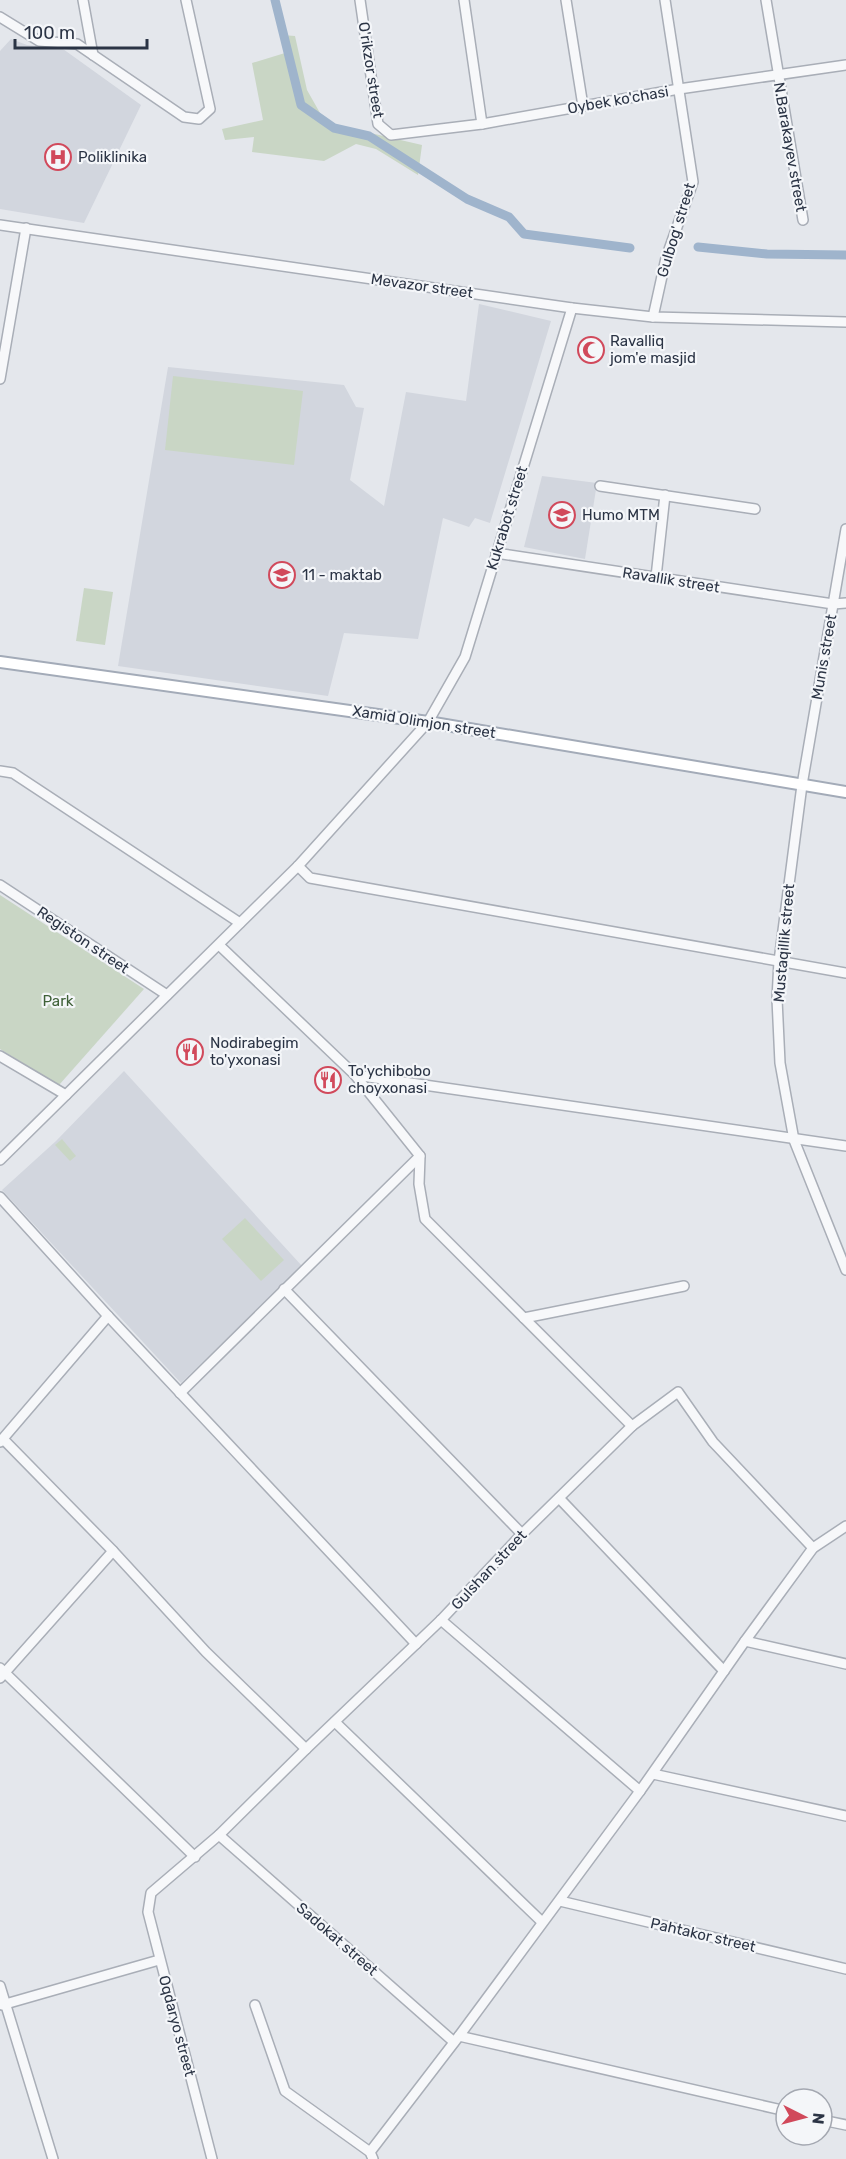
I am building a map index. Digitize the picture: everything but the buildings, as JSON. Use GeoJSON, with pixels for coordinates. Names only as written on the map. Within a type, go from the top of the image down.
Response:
{"type":"FeatureCollection","features":[{"type":"Feature","properties":{"kind":"main road","name":"Xamid Olimjon street"},"geometry":{"type":"LineString","coordinates":[[0,662],[428,722],[846,792]]}},
{"type":"Feature","properties":{"kind":"street"},"geometry":{"type":"LineString","coordinates":[[83,0],[93,55]]}},
{"type":"Feature","properties":{"kind":"street"},"geometry":{"type":"LineString","coordinates":[[0,17],[39,41],[77,44],[184,117],[200,119],[210,109],[186,0]]}},
{"type":"Feature","properties":{"kind":"street","name":"O'rikzor street"},"geometry":{"type":"LineString","coordinates":[[360,0],[378,124],[391,135]]}},
{"type":"Feature","properties":{"kind":"street"},"geometry":{"type":"LineString","coordinates":[[464,0],[482,124]]}},
{"type":"Feature","properties":{"kind":"street"},"geometry":{"type":"LineString","coordinates":[[566,0],[584,106]]}},
{"type":"Feature","properties":{"kind":"street","name":"Gulbog' street"},"geometry":{"type":"LineString","coordinates":[[653,317],[666,258],[693,182],[665,0]]}},
{"type":"Feature","properties":{"kind":"street","name":"N.Barakayev street"},"geometry":{"type":"LineString","coordinates":[[766,0],[803,220]]}},
{"type":"Feature","properties":{"kind":"street","name":"Oybek ko'chasi"},"geometry":{"type":"LineString","coordinates":[[391,135],[482,124],[679,90],[846,65]]}},
{"type":"Feature","properties":{"kind":"street","name":"Mevazor street"},"geometry":{"type":"LineString","coordinates":[[0,225],[572,308],[653,317],[846,322]]}},
{"type":"Feature","properties":{"kind":"street"},"geometry":{"type":"LineString","coordinates":[[0,380],[26,228]]}},
{"type":"Feature","properties":{"kind":"street","name":"Kukrabot street"},"geometry":{"type":"LineString","coordinates":[[0,1160],[298,866],[428,722],[465,657],[572,308]]}},
{"type":"Feature","properties":{"kind":"street"},"geometry":{"type":"LineString","coordinates":[[600,486],[755,508]]}},
{"type":"Feature","properties":{"kind":"street"},"geometry":{"type":"LineString","coordinates":[[656,577],[665,495]]}},
{"type":"Feature","properties":{"kind":"street","name":"Munis street"},"geometry":{"type":"LineString","coordinates":[[802,785],[846,529]]}},
{"type":"Feature","properties":{"kind":"street","name":"Ravallik street"},"geometry":{"type":"LineString","coordinates":[[496,553],[833,604],[846,603]]}},
{"type":"Feature","properties":{"kind":"street"},"geometry":{"type":"LineString","coordinates":[[0,771],[13,773],[240,923]]}},
{"type":"Feature","properties":{"kind":"street","name":"Mustaqillik street"},"geometry":{"type":"LineString","coordinates":[[802,785],[778,961],[780,1063],[794,1140],[846,1270]]}},
{"type":"Feature","properties":{"kind":"street"},"geometry":{"type":"LineString","coordinates":[[298,866],[310,878],[846,973]]}},
{"type":"Feature","properties":{"kind":"street","name":"Registon street"},"geometry":{"type":"LineString","coordinates":[[0,885],[167,995]]}},
{"type":"Feature","properties":{"kind":"street"},"geometry":{"type":"LineString","coordinates":[[219,945],[355,1075],[420,1156],[419,1184],[425,1219],[632,1426]]}},
{"type":"Feature","properties":{"kind":"street"},"geometry":{"type":"LineString","coordinates":[[0,1056],[66,1095]]}},
{"type":"Feature","properties":{"kind":"street"},"geometry":{"type":"LineString","coordinates":[[355,1075],[846,1146]]}},
{"type":"Feature","properties":{"kind":"street"},"geometry":{"type":"LineString","coordinates":[[180,1393],[420,1156]]}},
{"type":"Feature","properties":{"kind":"street"},"geometry":{"type":"LineString","coordinates":[[0,1197],[108,1316],[416,1644]]}},
{"type":"Feature","properties":{"kind":"street"},"geometry":{"type":"LineString","coordinates":[[524,1318],[684,1286]]}},
{"type":"Feature","properties":{"kind":"street"},"geometry":{"type":"LineString","coordinates":[[285,1289],[522,1534]]}},
{"type":"Feature","properties":{"kind":"street"},"geometry":{"type":"LineString","coordinates":[[108,1316],[2,1441],[113,1551],[206,1652],[306,1749]]}},
{"type":"Feature","properties":{"kind":"street","name":"Gulshan street"},"geometry":{"type":"LineString","coordinates":[[151,1893],[219,1835],[441,1620],[522,1534],[632,1426],[678,1392],[713,1442],[813,1548]]}},
{"type":"Feature","properties":{"kind":"street"},"geometry":{"type":"LineString","coordinates":[[559,1498],[724,1671]]}},
{"type":"Feature","properties":{"kind":"street"},"geometry":{"type":"LineString","coordinates":[[255,2005],[285,2091],[371,2156],[640,1791],[813,1548],[846,1526]]}},
{"type":"Feature","properties":{"kind":"street"},"geometry":{"type":"LineString","coordinates":[[113,1551],[2,1673],[195,1857]]}},
{"type":"Feature","properties":{"kind":"street"},"geometry":{"type":"LineString","coordinates":[[441,1620],[640,1791]]}},
{"type":"Feature","properties":{"kind":"street"},"geometry":{"type":"LineString","coordinates":[[745,1641],[846,1664]]}},
{"type":"Feature","properties":{"kind":"street"},"geometry":{"type":"LineString","coordinates":[[335,1722],[542,1923]]}},
{"type":"Feature","properties":{"kind":"street"},"geometry":{"type":"LineString","coordinates":[[652,1774],[846,1816]]}},
{"type":"Feature","properties":{"kind":"street","name":"Sadokat street"},"geometry":{"type":"LineString","coordinates":[[219,1835],[456,2039]]}},
{"type":"Feature","properties":{"kind":"street","name":"Oqdaryo street"},"geometry":{"type":"LineString","coordinates":[[151,1893],[148,1912],[212,2159]]}},
{"type":"Feature","properties":{"kind":"street","name":"Pahtakor street"},"geometry":{"type":"LineString","coordinates":[[560,1901],[846,1969]]}},
{"type":"Feature","properties":{"kind":"street"},"geometry":{"type":"LineString","coordinates":[[3,2005],[159,1959]]}},
{"type":"Feature","properties":{"kind":"street"},"geometry":{"type":"LineString","coordinates":[[0,1986],[3,2005],[53,2159]]}},
{"type":"Feature","properties":{"kind":"street"},"geometry":{"type":"LineString","coordinates":[[456,2039],[774,2109]]}},
{"type":"Feature","properties":{"kind":"shaded area","name":"Poliklinika"},"geometry":{"type":"Polygon","coordinates":[[[11,39],[27,45],[63,49],[141,105],[84,223],[0,209],[0,51],[11,39]]]}},
{"type":"Feature","properties":{"kind":"shaded area","name":"11 - maktab"},"geometry":{"type":"Polygon","coordinates":[[[479,304],[551,321],[490,523],[475,518],[469,527],[443,518],[418,639],[344,633],[328,696],[118,666],[168,367],[344,385],[356,407],[364,408],[350,480],[384,506],[406,392],[466,401],[479,304]]]}},
{"type":"Feature","properties":{"kind":"shaded area","name":"Humo MTM"},"geometry":{"type":"Polygon","coordinates":[[[542,476],[597,483],[585,559],[524,547],[542,476]]]}},
{"type":"Feature","properties":{"kind":"shaded area"},"geometry":{"type":"Polygon","coordinates":[[[124,1071],[302,1266],[181,1383],[2,1190],[56,1141],[124,1071]]]}},
{"type":"Feature","properties":{"kind":"green space"},"geometry":{"type":"Polygon","coordinates":[[[282,35],[295,36],[307,90],[320,113],[336,125],[422,145],[418,175],[376,149],[356,144],[324,161],[252,152],[254,137],[225,140],[222,129],[263,120],[252,63],[285,53],[282,35]]]}},
{"type":"Feature","properties":{"kind":"green space"},"geometry":{"type":"Polygon","coordinates":[[[173,376],[303,391],[294,465],[165,450],[173,376]]]}},
{"type":"Feature","properties":{"kind":"green space"},"geometry":{"type":"Polygon","coordinates":[[[84,588],[113,592],[105,645],[76,641],[84,588]]]}},
{"type":"Feature","properties":{"kind":"green space","name":"Park"},"geometry":{"type":"Polygon","coordinates":[[[0,895],[144,989],[59,1085],[0,1049],[0,895]]]}},
{"type":"Feature","properties":{"kind":"green space"},"geometry":{"type":"Polygon","coordinates":[[[62,1139],[76,1156],[70,1161],[55,1145],[62,1139]]]}},
{"type":"Feature","properties":{"kind":"green space"},"geometry":{"type":"Polygon","coordinates":[[[245,1218],[284,1260],[261,1281],[222,1239],[245,1218]]]}},
{"type":"Feature","properties":{"kind":"waterway"},"geometry":{"type":"LineString","coordinates":[[275,0],[301,105],[334,128],[369,136],[467,199],[509,217],[524,234],[630,248]]}},
{"type":"Feature","properties":{"kind":"waterway"},"geometry":{"type":"LineString","coordinates":[[698,247],[767,254],[846,255]]}},
{"type":"Feature","properties":{"kind":"place","name":"Poliklinika"},"geometry":{"type":"Point","coordinates":[58,157]}},
{"type":"Feature","properties":{"kind":"place","name":"Ravalliq jom'e masjid"},"geometry":{"type":"Point","coordinates":[591,350]}},
{"type":"Feature","properties":{"kind":"place","name":"Humo MTM"},"geometry":{"type":"Point","coordinates":[562,515]}},
{"type":"Feature","properties":{"kind":"place","name":"11 - maktab"},"geometry":{"type":"Point","coordinates":[282,575]}},
{"type":"Feature","properties":{"kind":"place","name":"Nodirabegim to'yxonasi"},"geometry":{"type":"Point","coordinates":[190,1052]}},
{"type":"Feature","properties":{"kind":"place","name":"To'ychibobo choyxonasi"},"geometry":{"type":"Point","coordinates":[328,1080]}}]}
